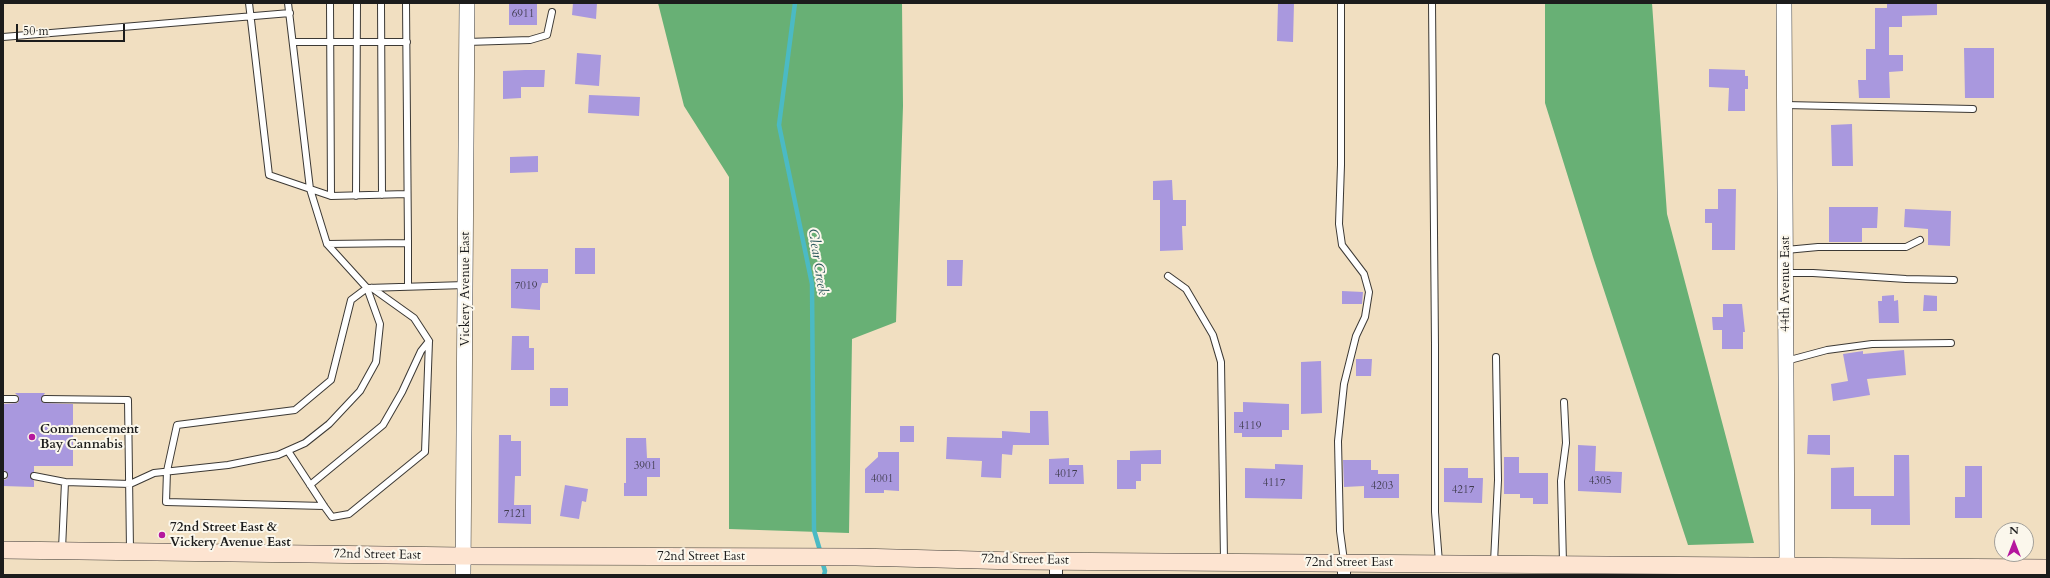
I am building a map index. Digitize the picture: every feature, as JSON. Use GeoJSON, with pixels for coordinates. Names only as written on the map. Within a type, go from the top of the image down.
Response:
{"type":"FeatureCollection","features":[{"type":"Feature","properties":{"kind":"main road","name":"72nd Street East"},"geometry":{"type":"LineString","coordinates":[[3,550],[463,556],[850,557],[1056,568],[1224,562],[1344,569],[1439,563],[2047,568]]}},
{"type":"Feature","properties":{"kind":"street","name":"Vickery Avenue East"},"geometry":{"type":"LineString","coordinates":[[463,575],[467,3]]}},
{"type":"Feature","properties":{"kind":"street","name":"44th Avenue East"},"geometry":{"type":"LineString","coordinates":[[1784,3],[1787,566]]}},
{"type":"Feature","properties":{"kind":"lane"},"geometry":{"type":"LineString","coordinates":[[249,3],[269,175],[331,196],[407,194]]}},
{"type":"Feature","properties":{"kind":"lane"},"geometry":{"type":"LineString","coordinates":[[288,3],[294,42],[310,189],[327,244],[370,288],[414,318],[429,341],[426,452],[349,514],[332,516],[288,450]]}},
{"type":"Feature","properties":{"kind":"lane"},"geometry":{"type":"LineString","coordinates":[[330,3],[331,196]]}},
{"type":"Feature","properties":{"kind":"lane"},"geometry":{"type":"LineString","coordinates":[[356,196],[358,42],[357,3]]}},
{"type":"Feature","properties":{"kind":"lane"},"geometry":{"type":"LineString","coordinates":[[381,3],[382,195]]}},
{"type":"Feature","properties":{"kind":"lane"},"geometry":{"type":"LineString","coordinates":[[406,3],[408,286]]}},
{"type":"Feature","properties":{"kind":"lane"},"geometry":{"type":"LineString","coordinates":[[1341,3],[1341,165],[1339,224],[1342,245],[1364,274],[1369,292],[1365,317],[1356,336],[1344,384],[1338,441],[1340,532],[1344,569]]}},
{"type":"Feature","properties":{"kind":"lane"},"geometry":{"type":"LineString","coordinates":[[1432,3],[1436,346],[1435,512],[1439,563]]}},
{"type":"Feature","properties":{"kind":"lane"},"geometry":{"type":"LineString","coordinates":[[467,42],[530,40],[547,35],[552,12]]}},
{"type":"Feature","properties":{"kind":"lane"},"geometry":{"type":"LineString","coordinates":[[3,37],[290,13]]}},
{"type":"Feature","properties":{"kind":"lane"},"geometry":{"type":"LineString","coordinates":[[294,42],[406,42]]}},
{"type":"Feature","properties":{"kind":"lane"},"geometry":{"type":"LineString","coordinates":[[1785,105],[1973,109]]}},
{"type":"Feature","properties":{"kind":"lane"},"geometry":{"type":"LineString","coordinates":[[1786,250],[1818,247],[1906,247],[1920,240]]}},
{"type":"Feature","properties":{"kind":"lane"},"geometry":{"type":"LineString","coordinates":[[327,244],[408,244]]}},
{"type":"Feature","properties":{"kind":"lane"},"geometry":{"type":"LineString","coordinates":[[1786,273],[1954,280]]}},
{"type":"Feature","properties":{"kind":"lane"},"geometry":{"type":"LineString","coordinates":[[1168,276],[1186,289],[1213,335],[1221,362],[1224,562]]}},
{"type":"Feature","properties":{"kind":"lane"},"geometry":{"type":"LineString","coordinates":[[324,506],[166,502],[167,471],[177,425],[294,410],[331,380],[351,300],[370,288],[465,285]]}},
{"type":"Feature","properties":{"kind":"lane"},"geometry":{"type":"LineString","coordinates":[[34,476],[65,482],[130,484],[154,473],[228,465],[278,455],[305,443],[329,424],[360,391],[376,362],[380,324],[370,288]]}},
{"type":"Feature","properties":{"kind":"lane"},"geometry":{"type":"LineString","coordinates":[[310,485],[383,425],[402,392],[420,351],[429,341]]}},
{"type":"Feature","properties":{"kind":"lane"},"geometry":{"type":"LineString","coordinates":[[1786,361],[1827,350],[1872,344],[1951,343]]}},
{"type":"Feature","properties":{"kind":"lane"},"geometry":{"type":"LineString","coordinates":[[1494,564],[1498,480],[1496,357]]}},
{"type":"Feature","properties":{"kind":"lane"},"geometry":{"type":"LineString","coordinates":[[3,400],[15,399]]}},
{"type":"Feature","properties":{"kind":"lane"},"geometry":{"type":"LineString","coordinates":[[45,399],[128,400],[130,552]]}},
{"type":"Feature","properties":{"kind":"lane"},"geometry":{"type":"LineString","coordinates":[[1563,564],[1561,512],[1562,481],[1566,443],[1564,402]]}},
{"type":"Feature","properties":{"kind":"lane"},"geometry":{"type":"LineString","coordinates":[[62,551],[65,482]]}},
{"type":"Feature","properties":{"kind":"green space"},"geometry":{"type":"Polygon","coordinates":[[[658,3],[902,3],[903,106],[896,322],[852,339],[849,533],[729,529],[729,177],[684,106],[658,3]]]}},
{"type":"Feature","properties":{"kind":"green space"},"geometry":{"type":"Polygon","coordinates":[[[1545,3],[1652,3],[1667,214],[1754,543],[1688,545],[1593,257],[1545,103],[1545,3]]]}},
{"type":"Feature","properties":{"kind":"building"},"geometry":{"type":"Polygon","coordinates":[[[509,3],[537,3],[537,25],[509,25],[509,3]]]}},
{"type":"Feature","properties":{"kind":"building"},"geometry":{"type":"Polygon","coordinates":[[[573,3],[597,3],[596,19],[572,15],[573,3]]]}},
{"type":"Feature","properties":{"kind":"building"},"geometry":{"type":"Polygon","coordinates":[[[1278,3],[1294,3],[1293,42],[1277,41],[1278,3]]]}},
{"type":"Feature","properties":{"kind":"building"},"geometry":{"type":"Polygon","coordinates":[[[1887,3],[1937,3],[1937,15],[1902,16],[1902,27],[1889,27],[1889,55],[1903,55],[1903,71],[1889,72],[1890,98],[1859,98],[1858,80],[1866,80],[1866,49],[1875,49],[1875,8],[1887,8],[1887,3]]]}},
{"type":"Feature","properties":{"kind":"building"},"geometry":{"type":"Polygon","coordinates":[[[1964,48],[1994,48],[1994,98],[1965,98],[1964,48]]]}},
{"type":"Feature","properties":{"kind":"building"},"geometry":{"type":"Polygon","coordinates":[[[577,53],[601,55],[599,86],[575,84],[577,53]]]}},
{"type":"Feature","properties":{"kind":"building"},"geometry":{"type":"Polygon","coordinates":[[[1709,69],[1745,70],[1745,76],[1748,76],[1748,89],[1745,89],[1745,111],[1728,111],[1729,88],[1709,87],[1709,69]]]}},
{"type":"Feature","properties":{"kind":"building"},"geometry":{"type":"Polygon","coordinates":[[[545,70],[544,87],[521,87],[521,98],[503,99],[503,71],[545,70]]]}},
{"type":"Feature","properties":{"kind":"building"},"geometry":{"type":"Polygon","coordinates":[[[589,95],[640,97],[639,116],[588,113],[589,95]]]}},
{"type":"Feature","properties":{"kind":"building"},"geometry":{"type":"Polygon","coordinates":[[[1852,124],[1853,166],[1832,166],[1831,125],[1852,124]]]}},
{"type":"Feature","properties":{"kind":"building"},"geometry":{"type":"Polygon","coordinates":[[[538,156],[538,172],[510,173],[510,157],[538,156]]]}},
{"type":"Feature","properties":{"kind":"building"},"geometry":{"type":"Polygon","coordinates":[[[1172,180],[1173,200],[1186,200],[1186,226],[1182,226],[1183,250],[1160,251],[1160,200],[1153,200],[1153,181],[1172,180]]]}},
{"type":"Feature","properties":{"kind":"building"},"geometry":{"type":"Polygon","coordinates":[[[1718,189],[1736,189],[1735,250],[1712,250],[1712,223],[1705,223],[1705,209],[1718,209],[1718,189]]]}},
{"type":"Feature","properties":{"kind":"building"},"geometry":{"type":"Polygon","coordinates":[[[1829,207],[1878,207],[1877,228],[1862,228],[1862,242],[1829,242],[1829,207]]]}},
{"type":"Feature","properties":{"kind":"building"},"geometry":{"type":"Polygon","coordinates":[[[1905,209],[1951,211],[1950,246],[1928,245],[1928,229],[1904,227],[1905,209]]]}},
{"type":"Feature","properties":{"kind":"building"},"geometry":{"type":"Polygon","coordinates":[[[575,248],[595,248],[595,274],[575,274],[575,248]]]}},
{"type":"Feature","properties":{"kind":"building"},"geometry":{"type":"Polygon","coordinates":[[[947,260],[963,260],[962,286],[947,286],[947,260]]]}},
{"type":"Feature","properties":{"kind":"building"},"geometry":{"type":"Polygon","coordinates":[[[511,269],[548,269],[548,283],[542,283],[540,289],[540,310],[511,308],[511,269]]]}},
{"type":"Feature","properties":{"kind":"building"},"geometry":{"type":"Polygon","coordinates":[[[1342,291],[1363,292],[1362,304],[1342,304],[1342,291]]]}},
{"type":"Feature","properties":{"kind":"building"},"geometry":{"type":"Polygon","coordinates":[[[1894,295],[1894,301],[1898,300],[1899,323],[1879,323],[1878,301],[1882,301],[1882,296],[1894,295]]]}},
{"type":"Feature","properties":{"kind":"building"},"geometry":{"type":"Polygon","coordinates":[[[1924,295],[1937,296],[1937,311],[1923,311],[1924,295]]]}},
{"type":"Feature","properties":{"kind":"building"},"geometry":{"type":"Polygon","coordinates":[[[1723,304],[1742,304],[1745,332],[1743,332],[1743,349],[1722,349],[1722,330],[1713,330],[1712,317],[1723,317],[1723,304]]]}},
{"type":"Feature","properties":{"kind":"building"},"geometry":{"type":"Polygon","coordinates":[[[512,336],[529,336],[529,348],[534,348],[534,370],[511,370],[512,336]]]}},
{"type":"Feature","properties":{"kind":"building"},"geometry":{"type":"Polygon","coordinates":[[[1904,350],[1906,375],[1867,379],[1870,395],[1833,401],[1831,384],[1848,381],[1843,354],[1863,351],[1863,354],[1904,350]]]}},
{"type":"Feature","properties":{"kind":"building"},"geometry":{"type":"Polygon","coordinates":[[[1356,359],[1372,359],[1371,376],[1356,376],[1356,359]]]}},
{"type":"Feature","properties":{"kind":"building"},"geometry":{"type":"Polygon","coordinates":[[[1321,361],[1322,413],[1301,414],[1301,362],[1321,361]]]}},
{"type":"Feature","properties":{"kind":"building"},"geometry":{"type":"Polygon","coordinates":[[[550,388],[568,388],[568,406],[550,406],[550,388]]]}},
{"type":"Feature","properties":{"kind":"building"},"geometry":{"type":"Polygon","coordinates":[[[15,393],[45,393],[41,399],[43,403],[73,404],[73,466],[34,466],[34,472],[30,476],[34,481],[34,487],[3,486],[3,480],[7,479],[8,475],[3,466],[3,404],[18,403],[19,397],[15,393]]]}},
{"type":"Feature","properties":{"kind":"building"},"geometry":{"type":"Polygon","coordinates":[[[1243,402],[1289,404],[1289,430],[1282,430],[1282,437],[1242,437],[1242,433],[1234,433],[1234,412],[1243,412],[1243,402]]]}},
{"type":"Feature","properties":{"kind":"building"},"geometry":{"type":"Polygon","coordinates":[[[1030,411],[1048,411],[1049,445],[1013,445],[1012,455],[1002,454],[1001,478],[981,477],[982,461],[946,459],[947,437],[1002,438],[1002,431],[1030,433],[1030,411]]]}},
{"type":"Feature","properties":{"kind":"building"},"geometry":{"type":"Polygon","coordinates":[[[900,426],[914,426],[914,442],[900,442],[900,426]]]}},
{"type":"Feature","properties":{"kind":"building"},"geometry":{"type":"Polygon","coordinates":[[[499,435],[511,435],[511,441],[521,441],[521,476],[515,476],[514,505],[531,505],[531,524],[498,523],[499,435]]]}},
{"type":"Feature","properties":{"kind":"building"},"geometry":{"type":"Polygon","coordinates":[[[1808,435],[1830,435],[1830,455],[1807,454],[1808,435]]]}},
{"type":"Feature","properties":{"kind":"building"},"geometry":{"type":"Polygon","coordinates":[[[626,438],[646,438],[647,458],[660,458],[660,477],[647,477],[647,496],[624,496],[624,483],[626,483],[626,438]]]}},
{"type":"Feature","properties":{"kind":"building"},"geometry":{"type":"Polygon","coordinates":[[[1578,445],[1596,446],[1595,471],[1622,472],[1621,493],[1578,491],[1578,445]]]}},
{"type":"Feature","properties":{"kind":"building"},"geometry":{"type":"Polygon","coordinates":[[[1161,450],[1161,464],[1141,464],[1141,481],[1136,481],[1136,489],[1117,489],[1117,460],[1130,460],[1130,451],[1161,450]]]}},
{"type":"Feature","properties":{"kind":"building"},"geometry":{"type":"Polygon","coordinates":[[[878,452],[899,452],[899,491],[884,490],[884,493],[865,493],[865,469],[878,457],[878,452]]]}},
{"type":"Feature","properties":{"kind":"building"},"geometry":{"type":"Polygon","coordinates":[[[1894,455],[1909,455],[1910,525],[1871,525],[1871,509],[1831,509],[1831,468],[1854,467],[1854,496],[1894,496],[1894,455]]]}},
{"type":"Feature","properties":{"kind":"building"},"geometry":{"type":"Polygon","coordinates":[[[1504,457],[1519,457],[1519,473],[1548,473],[1548,504],[1533,504],[1533,498],[1520,498],[1520,494],[1504,494],[1504,457]]]}},
{"type":"Feature","properties":{"kind":"building"},"geometry":{"type":"Polygon","coordinates":[[[1069,458],[1069,465],[1083,465],[1084,484],[1049,484],[1049,459],[1069,458]]]}},
{"type":"Feature","properties":{"kind":"building"},"geometry":{"type":"Polygon","coordinates":[[[1343,460],[1371,460],[1371,470],[1378,470],[1378,474],[1399,474],[1399,498],[1364,498],[1364,486],[1344,487],[1343,460]]]}},
{"type":"Feature","properties":{"kind":"building"},"geometry":{"type":"Polygon","coordinates":[[[1275,464],[1303,465],[1302,499],[1245,498],[1245,468],[1275,469],[1275,464]]]}},
{"type":"Feature","properties":{"kind":"building"},"geometry":{"type":"Polygon","coordinates":[[[1965,466],[1982,466],[1982,518],[1955,518],[1955,497],[1965,497],[1965,466]]]}},
{"type":"Feature","properties":{"kind":"building"},"geometry":{"type":"Polygon","coordinates":[[[1444,468],[1468,468],[1468,478],[1483,478],[1482,503],[1444,502],[1444,468]]]}},
{"type":"Feature","properties":{"kind":"building"},"geometry":{"type":"Polygon","coordinates":[[[565,485],[588,489],[586,502],[582,501],[579,519],[560,516],[565,485]]]}},
{"type":"Feature","properties":{"kind":"waterway","name":"Clear Creek"},"geometry":{"type":"LineString","coordinates":[[795,3],[779,125],[812,284],[814,530],[821,554]]}},
{"type":"Feature","properties":{"kind":"waterway","name":"Clear Creek"},"geometry":{"type":"LineString","coordinates":[[822,561],[825,571],[824,575]]}},
{"type":"Feature","properties":{"kind":"place","name":"Commencement Bay Cannabis"},"geometry":{"type":"Point","coordinates":[32,437]}},
{"type":"Feature","properties":{"kind":"place","name":"72nd Street East & Vickery Avenue East"},"geometry":{"type":"Point","coordinates":[162,535]}}]}
